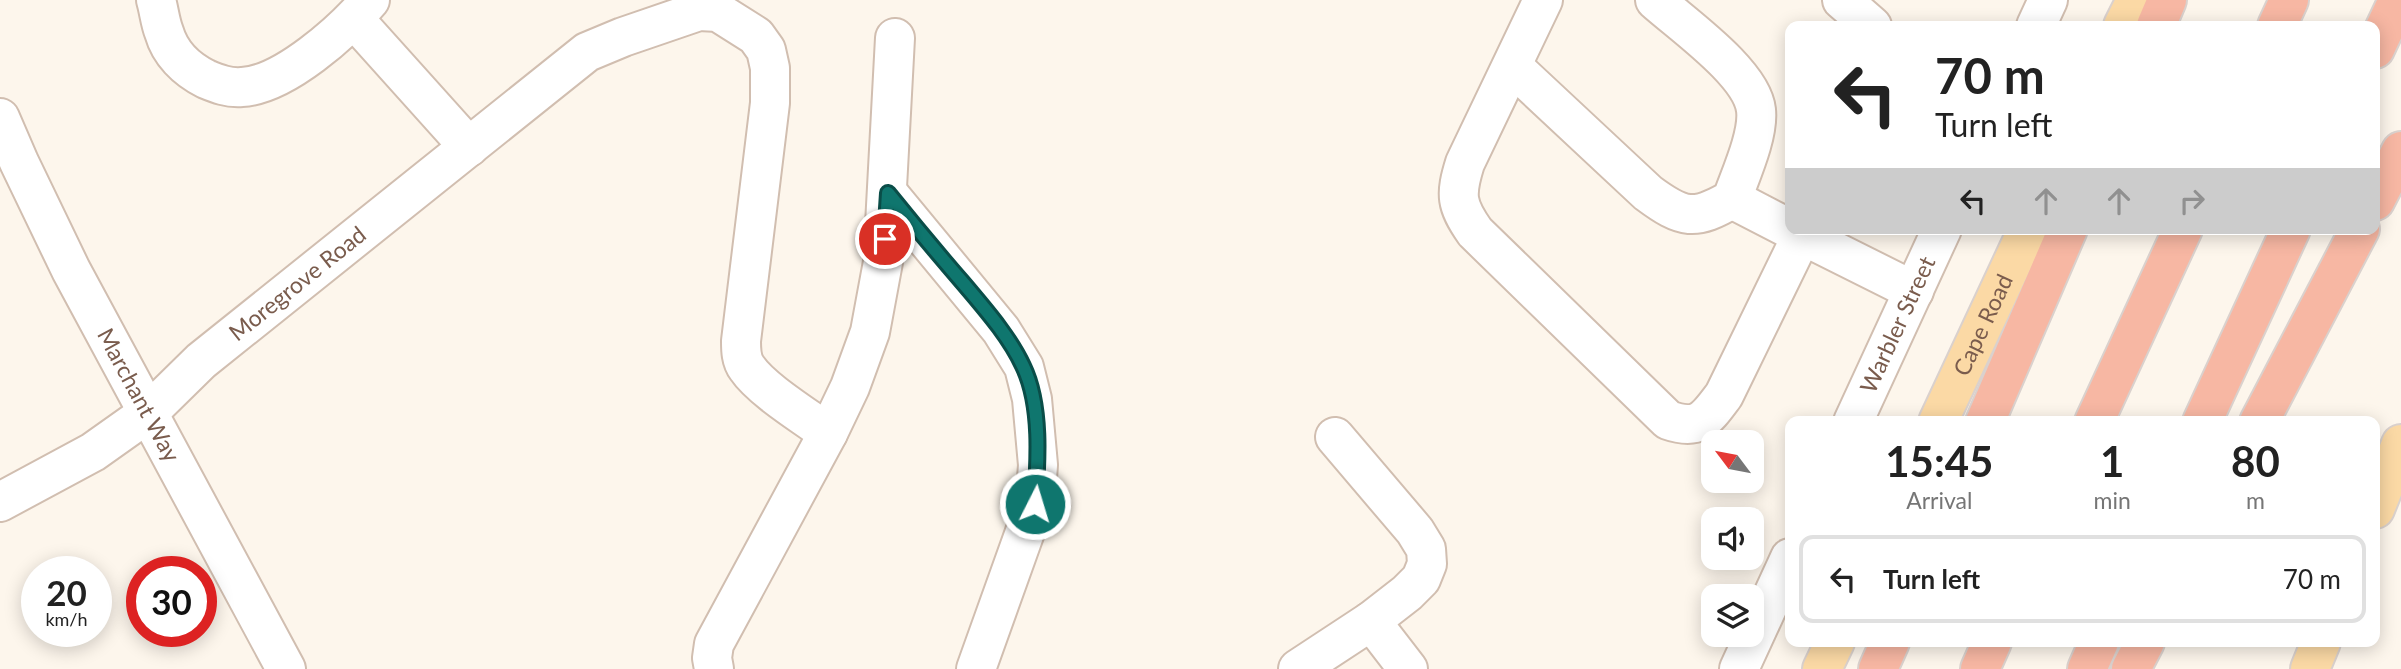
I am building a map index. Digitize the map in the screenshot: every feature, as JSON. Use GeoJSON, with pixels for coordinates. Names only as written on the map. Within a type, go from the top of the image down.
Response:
{"type":"FeatureCollection","features":[{"type":"Feature","properties":{"kind":"highway"},"geometry":{"type":"LineString","coordinates":[[2158,21],[2167,0]]}},
{"type":"Feature","properties":{"kind":"highway"},"geometry":{"type":"LineString","coordinates":[[2279,21],[2289,0]]}},
{"type":"Feature","properties":{"kind":"highway"},"geometry":{"type":"LineString","coordinates":[[2380,38],[2398,0]]}},
{"type":"Feature","properties":{"kind":"highway"},"geometry":{"type":"LineString","coordinates":[[2380,191],[2401,151]]}},
{"type":"Feature","properties":{"kind":"highway"},"geometry":{"type":"LineString","coordinates":[[1988,416],[2065,235]]}},
{"type":"Feature","properties":{"kind":"highway"},"geometry":{"type":"LineString","coordinates":[[2097,416],[2180,235]]}},
{"type":"Feature","properties":{"kind":"highway"},"geometry":{"type":"LineString","coordinates":[[2205,416],[2288,235]]}},
{"type":"Feature","properties":{"kind":"highway"},"geometry":{"type":"LineString","coordinates":[[2262,416],[2357,235]]}},
{"type":"Feature","properties":{"kind":"highway"},"geometry":{"type":"LineString","coordinates":[[1878,669],[1888,647]]}},
{"type":"Feature","properties":{"kind":"highway"},"geometry":{"type":"LineString","coordinates":[[1980,669],[1990,647]]}},
{"type":"Feature","properties":{"kind":"highway"},"geometry":{"type":"LineString","coordinates":[[2087,669],[2097,647]]}},
{"type":"Feature","properties":{"kind":"highway"},"geometry":{"type":"LineString","coordinates":[[2132,669],[2143,647]]}},
{"type":"Feature","properties":{"kind":"main road"},"geometry":{"type":"LineString","coordinates":[[2126,21],[2136,0]]}},
{"type":"Feature","properties":{"kind":"main road","name":"Cape Road"},"geometry":{"type":"LineString","coordinates":[[1941,416],[2025,235]]}},
{"type":"Feature","properties":{"kind":"main road"},"geometry":{"type":"LineString","coordinates":[[2380,496],[2401,444]]}},
{"type":"Feature","properties":{"kind":"main road"},"geometry":{"type":"LineString","coordinates":[[1822,669],[1833,647]]}},
{"type":"Feature","properties":{"kind":"main road"},"geometry":{"type":"LineString","coordinates":[[2310,669],[2319,647]]}},
{"type":"Feature","properties":{"kind":"street"},"geometry":{"type":"LineString","coordinates":[[156,0],[164,34],[177,57],[193,73],[222,86],[244,88],[289,69],[329,42],[362,9],[469,147]]}},
{"type":"Feature","properties":{"kind":"street"},"geometry":{"type":"LineString","coordinates":[[1543,0],[1465,163],[1458,187],[1458,201],[1463,216],[1485,242],[1668,420],[1684,425],[1697,424],[1708,416],[1724,396],[1793,235]]}},
{"type":"Feature","properties":{"kind":"street"},"geometry":{"type":"LineString","coordinates":[[1512,66],[1648,193],[1668,208],[1685,214],[1708,214],[1732,200],[1757,111],[1750,89],[1738,73],[1655,0]]}},
{"type":"Feature","properties":{"kind":"street"},"geometry":{"type":"LineString","coordinates":[[1842,0],[1866,21]]}},
{"type":"Feature","properties":{"kind":"street"},"geometry":{"type":"LineString","coordinates":[[2038,21],[2048,0]]}},
{"type":"Feature","properties":{"kind":"street","name":"Moregrove Road"},"geometry":{"type":"LineString","coordinates":[[0,502],[93,452],[148,413],[201,361],[587,52],[699,11],[718,12],[756,36],[766,50],[770,68],[770,103],[741,355],[746,367],[761,384],[828,433]]}},
{"type":"Feature","properties":{"kind":"street"},"geometry":{"type":"LineString","coordinates":[[714,669],[713,644],[828,433],[850,387],[870,332],[883,262],[895,38]]}},
{"type":"Feature","properties":{"kind":"street","name":"Marchant Way"},"geometry":{"type":"LineString","coordinates":[[0,118],[71,271],[286,669]]}},
{"type":"Feature","properties":{"kind":"street"},"geometry":{"type":"LineString","coordinates":[[888,193],[1001,330],[1024,367],[1032,399],[1038,466],[1035,504],[976,669]]}},
{"type":"Feature","properties":{"kind":"street"},"geometry":{"type":"LineString","coordinates":[[1732,200],[1785,226]]}},
{"type":"Feature","properties":{"kind":"street"},"geometry":{"type":"LineString","coordinates":[[1803,235],[1914,291]]}},
{"type":"Feature","properties":{"kind":"street","name":"Warbler Street"},"geometry":{"type":"LineString","coordinates":[[1856,416],[1939,235]]}},
{"type":"Feature","properties":{"kind":"street"},"geometry":{"type":"LineString","coordinates":[[1298,669],[1371,621],[1421,579],[1427,564],[1426,549],[1415,531],[1335,436]]}},
{"type":"Feature","properties":{"kind":"street"},"geometry":{"type":"LineString","coordinates":[[1739,669],[1785,569]]}},
{"type":"Feature","properties":{"kind":"street"},"geometry":{"type":"LineString","coordinates":[[1371,621],[1408,669]]}},
{"type":"Feature","properties":{"kind":"route"},"geometry":{"type":"LineString","coordinates":[[885,239],[888,193],[1001,330],[1024,367],[1036,432],[1038,466],[1035,504]]}}]}
